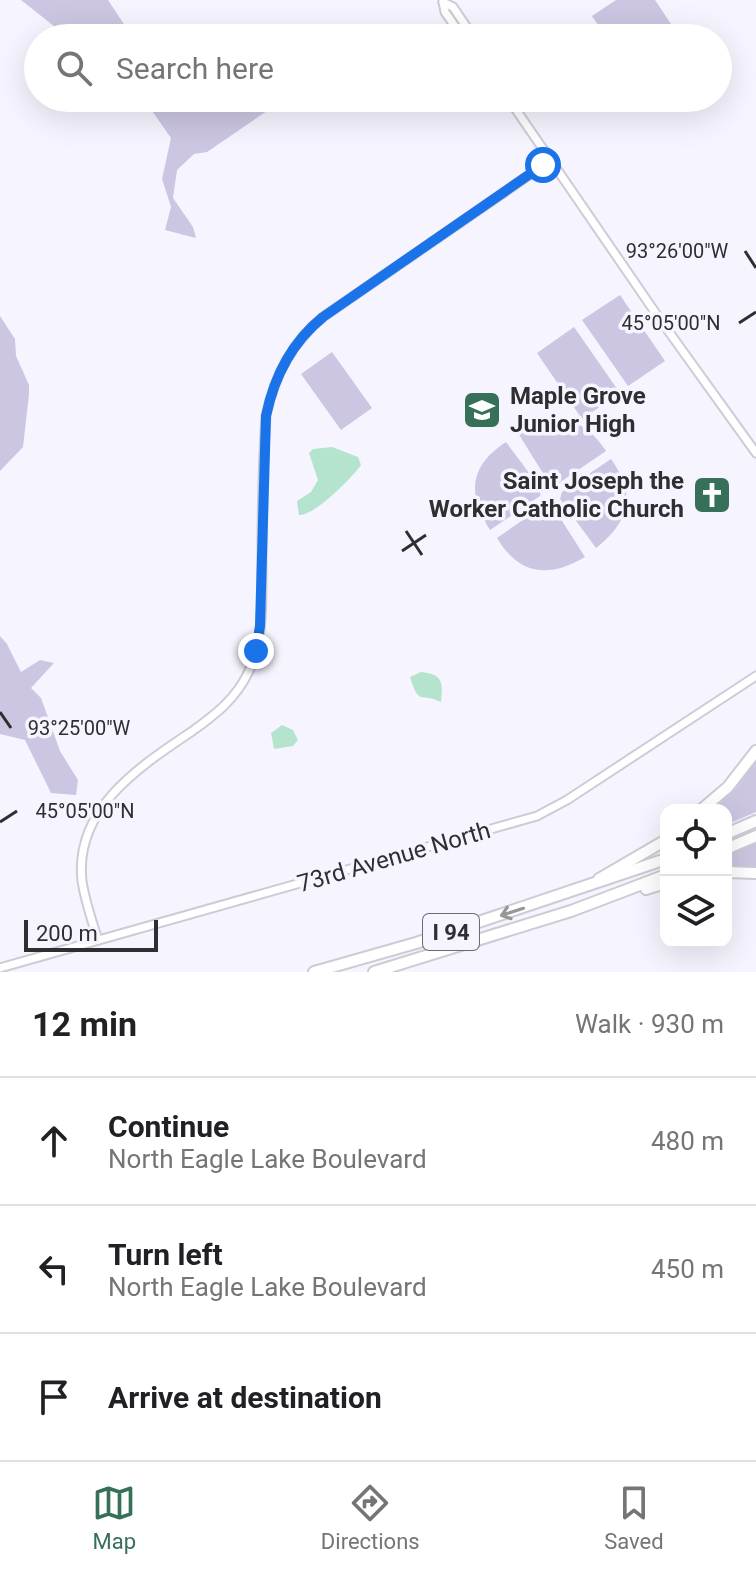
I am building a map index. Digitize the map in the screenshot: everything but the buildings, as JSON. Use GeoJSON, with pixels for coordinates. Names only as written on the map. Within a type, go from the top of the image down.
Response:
{"type":"FeatureCollection","features":[{"type":"Feature","properties":{"kind":"highway"},"geometry":{"type":"LineString","coordinates":[[708,804],[756,741]]}},
{"type":"Feature","properties":{"kind":"highway"},"geometry":{"type":"LineString","coordinates":[[708,804],[728,787],[756,751]]}},
{"type":"Feature","properties":{"kind":"highway"},"geometry":{"type":"LineString","coordinates":[[732,831],[756,821]]}},
{"type":"Feature","properties":{"kind":"highway"},"geometry":{"type":"LineString","coordinates":[[732,846],[756,836]]}},
{"type":"Feature","properties":{"kind":"highway"},"geometry":{"type":"LineString","coordinates":[[586,887],[660,844]]}},
{"type":"Feature","properties":{"kind":"highway","name":"I 94"},"geometry":{"type":"LineString","coordinates":[[314,972],[416,943],[660,861]]}},
{"type":"Feature","properties":{"kind":"highway"},"geometry":{"type":"LineString","coordinates":[[732,872],[756,873]]}},
{"type":"Feature","properties":{"kind":"highway","name":"I 94"},"geometry":{"type":"LineString","coordinates":[[374,972],[571,911],[663,876]]}},
{"type":"Feature","properties":{"kind":"highway"},"geometry":{"type":"LineString","coordinates":[[571,911],[660,885]]}},
{"type":"Feature","properties":{"kind":"street"},"geometry":{"type":"LineString","coordinates":[[443,1],[445,12],[453,24]]}},
{"type":"Feature","properties":{"kind":"street"},"geometry":{"type":"LineString","coordinates":[[443,1],[453,7],[465,24]]}},
{"type":"Feature","properties":{"kind":"street"},"geometry":{"type":"LineString","coordinates":[[518,112],[753,450],[756,460]]}},
{"type":"Feature","properties":{"kind":"street"},"geometry":{"type":"LineString","coordinates":[[98,940],[81,869],[86,841],[97,815],[135,771],[227,704],[253,663],[260,626],[266,416],[274,386],[287,358],[305,333],[323,317],[551,160]]}},
{"type":"Feature","properties":{"kind":"street","name":"73rd Avenue North"},"geometry":{"type":"LineString","coordinates":[[0,968],[537,816],[567,800],[756,676]]}},
{"type":"Feature","properties":{"kind":"shaded area"},"geometry":{"type":"Polygon","coordinates":[[[21,0],[108,0],[124,24],[51,24],[21,0]]]}},
{"type":"Feature","properties":{"kind":"shaded area"},"geometry":{"type":"Polygon","coordinates":[[[616,0],[655,0],[671,24],[598,24],[592,16],[616,0]]]}},
{"type":"Feature","properties":{"kind":"shaded area"},"geometry":{"type":"Polygon","coordinates":[[[153,112],[266,112],[207,152],[194,154],[177,170],[173,198],[193,227],[196,238],[165,230],[171,207],[162,179],[171,138],[153,112]]]}},
{"type":"Feature","properties":{"kind":"shaded area"},"geometry":{"type":"Polygon","coordinates":[[[620,295],[665,361],[628,386],[582,320],[620,295]]]}},
{"type":"Feature","properties":{"kind":"shaded area"},"geometry":{"type":"Polygon","coordinates":[[[0,316],[15,339],[16,356],[29,385],[29,394],[23,447],[0,471],[0,316]]]}},
{"type":"Feature","properties":{"kind":"shaded area"},"geometry":{"type":"Polygon","coordinates":[[[574,327],[620,393],[582,419],[537,353],[574,327]]]}},
{"type":"Feature","properties":{"kind":"shaded area"},"geometry":{"type":"Polygon","coordinates":[[[332,352],[372,408],[341,430],[301,374],[332,352]]]}},
{"type":"Feature","properties":{"kind":"shaded area"},"geometry":{"type":"Polygon","coordinates":[[[550,418],[568,420],[582,427],[606,451],[556,485],[549,483],[518,433],[550,418]]]}},
{"type":"Feature","properties":{"kind":"shaded area"},"geometry":{"type":"Polygon","coordinates":[[[506,442],[541,489],[540,496],[490,530],[478,504],[476,482],[485,461],[506,442]]]}},
{"type":"Feature","properties":{"kind":"shaded area"},"geometry":{"type":"Polygon","coordinates":[[[332,447],[358,457],[361,465],[323,503],[299,515],[297,501],[311,492],[318,480],[309,453],[313,449],[332,447]]]}},
{"type":"Feature","properties":{"kind":"shaded area"},"geometry":{"type":"Polygon","coordinates":[[[611,459],[624,484],[626,507],[616,528],[596,548],[560,499],[562,492],[611,459]]]}},
{"type":"Feature","properties":{"kind":"shaded area"},"geometry":{"type":"Polygon","coordinates":[[[546,504],[552,505],[585,557],[559,568],[536,570],[515,560],[497,538],[546,504]]]}},
{"type":"Feature","properties":{"kind":"shaded area"},"geometry":{"type":"Polygon","coordinates":[[[0,636],[21,672],[40,660],[54,663],[31,688],[41,698],[60,751],[78,780],[76,795],[51,793],[25,740],[0,734],[0,636]]]}},
{"type":"Feature","properties":{"kind":"shaded area"},"geometry":{"type":"Polygon","coordinates":[[[421,672],[434,675],[440,681],[441,702],[421,697],[416,692],[410,677],[421,672]]]}},
{"type":"Feature","properties":{"kind":"shaded area"},"geometry":{"type":"Polygon","coordinates":[[[282,725],[293,730],[298,740],[293,746],[274,749],[271,733],[282,725]]]}},
{"type":"Feature","properties":{"kind":"shaded area"},"geometry":{"type":"Polygon","coordinates":[[[756,758],[756,812],[732,822],[732,804],[716,804],[756,758]]]}},
{"type":"Feature","properties":{"kind":"shaded area"},"geometry":{"type":"Polygon","coordinates":[[[756,842],[756,871],[732,870],[732,852],[756,842]]]}},
{"type":"Feature","properties":{"kind":"place","name":"Maple Grove Junior High"},"geometry":{"type":"Point","coordinates":[482,410]}},
{"type":"Feature","properties":{"kind":"place","name":"Saint Joseph the Worker Catholic Church"},"geometry":{"type":"Point","coordinates":[712,495]}},
{"type":"Feature","properties":{"kind":"route"},"geometry":{"type":"LineString","coordinates":[[256,651],[260,626],[266,416],[274,386],[287,358],[305,333],[323,317],[543,165]]}}]}
